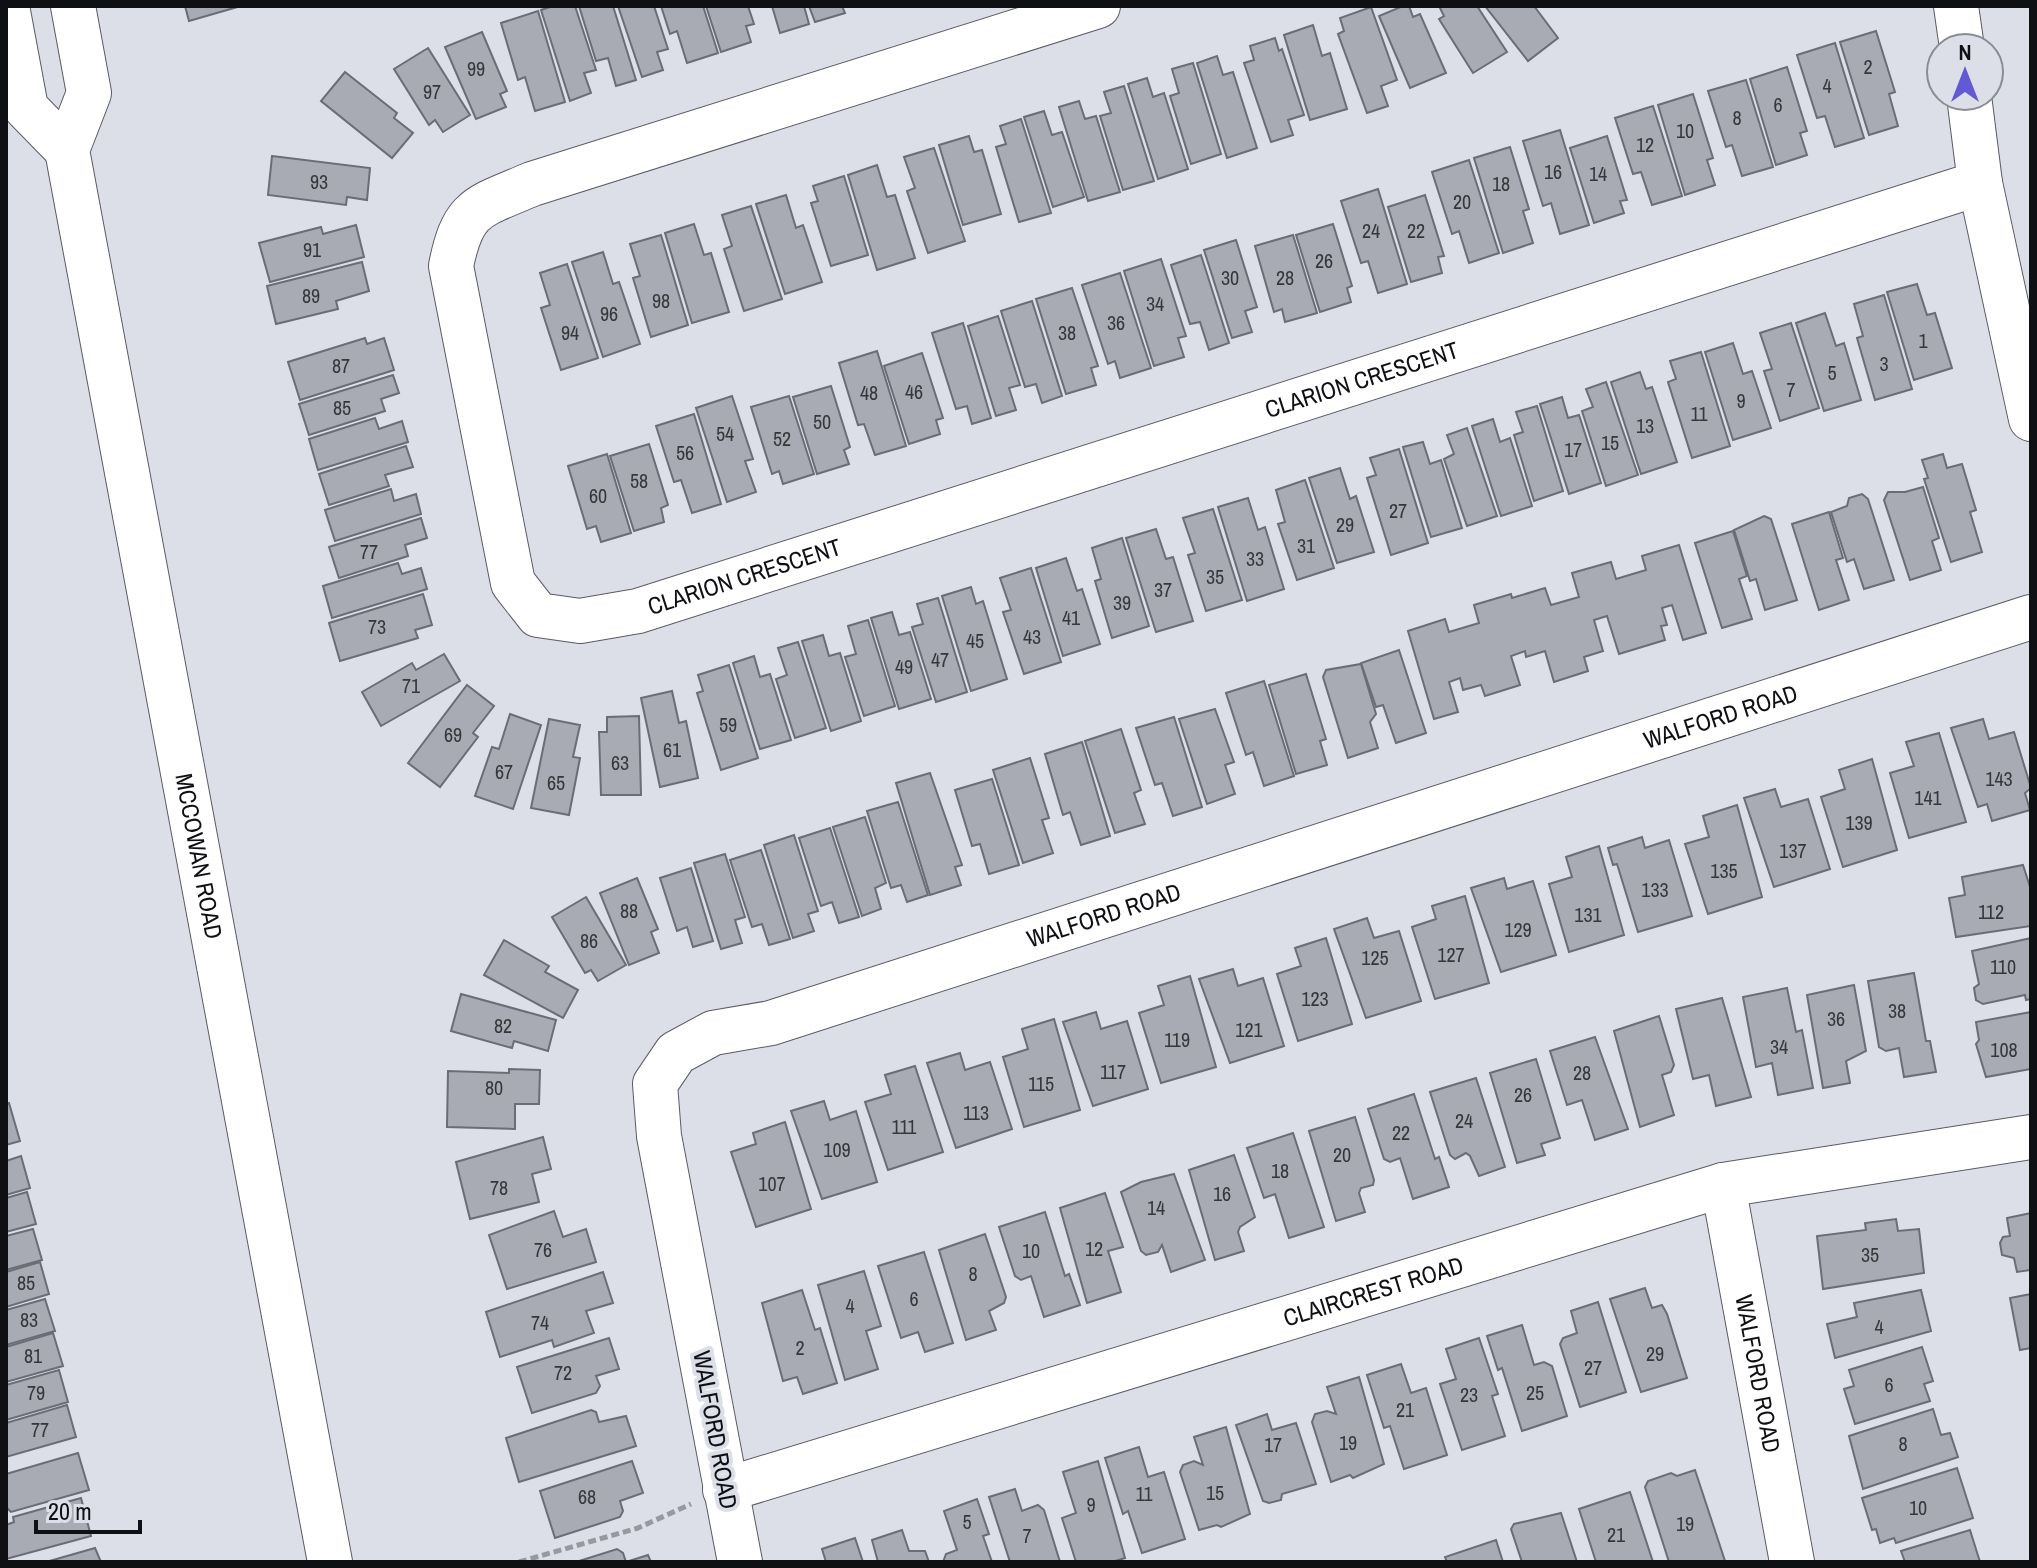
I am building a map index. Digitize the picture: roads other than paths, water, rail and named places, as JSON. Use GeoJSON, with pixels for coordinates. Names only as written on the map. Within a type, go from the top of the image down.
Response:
{"type":"FeatureCollection","features":[{"type":"Feature","properties":{"kind":"street"},"geometry":{"type":"LineString","coordinates":[[7,6],[26,108],[67,150],[89,93],[73,6]]}},
{"type":"Feature","properties":{"kind":"street","name":"CLARION CRESCENT"},"geometry":{"type":"LineString","coordinates":[[1098,6],[532,184],[473,209],[457,235],[451,266],[513,583],[538,615],[580,621],[638,611],[1980,183]]}},
{"type":"Feature","properties":{"kind":"street"},"geometry":{"type":"LineString","coordinates":[[1956,6],[1960,32]]}},
{"type":"Feature","properties":{"kind":"street"},"geometry":{"type":"LineString","coordinates":[[1971,112],[1980,183],[2031,419]]}},
{"type":"Feature","properties":{"kind":"street","name":"MCCOWAN ROAD"},"geometry":{"type":"LineString","coordinates":[[67,150],[330,1562]]}},
{"type":"Feature","properties":{"kind":"street","name":"WALFORD ROAD"},"geometry":{"type":"LineString","coordinates":[[740,1562],[659,1136],[655,1084],[676,1053],[713,1033],[771,1023],[2031,617]]}},
{"type":"Feature","properties":{"kind":"street","name":"CLAIRCREST ROAD"},"geometry":{"type":"LineString","coordinates":[[725,1490],[1723,1185],[2031,1137]]}},
{"type":"Feature","properties":{"kind":"street","name":"WALFORD ROAD"},"geometry":{"type":"LineString","coordinates":[[1723,1185],[1792,1562]]}}]}
